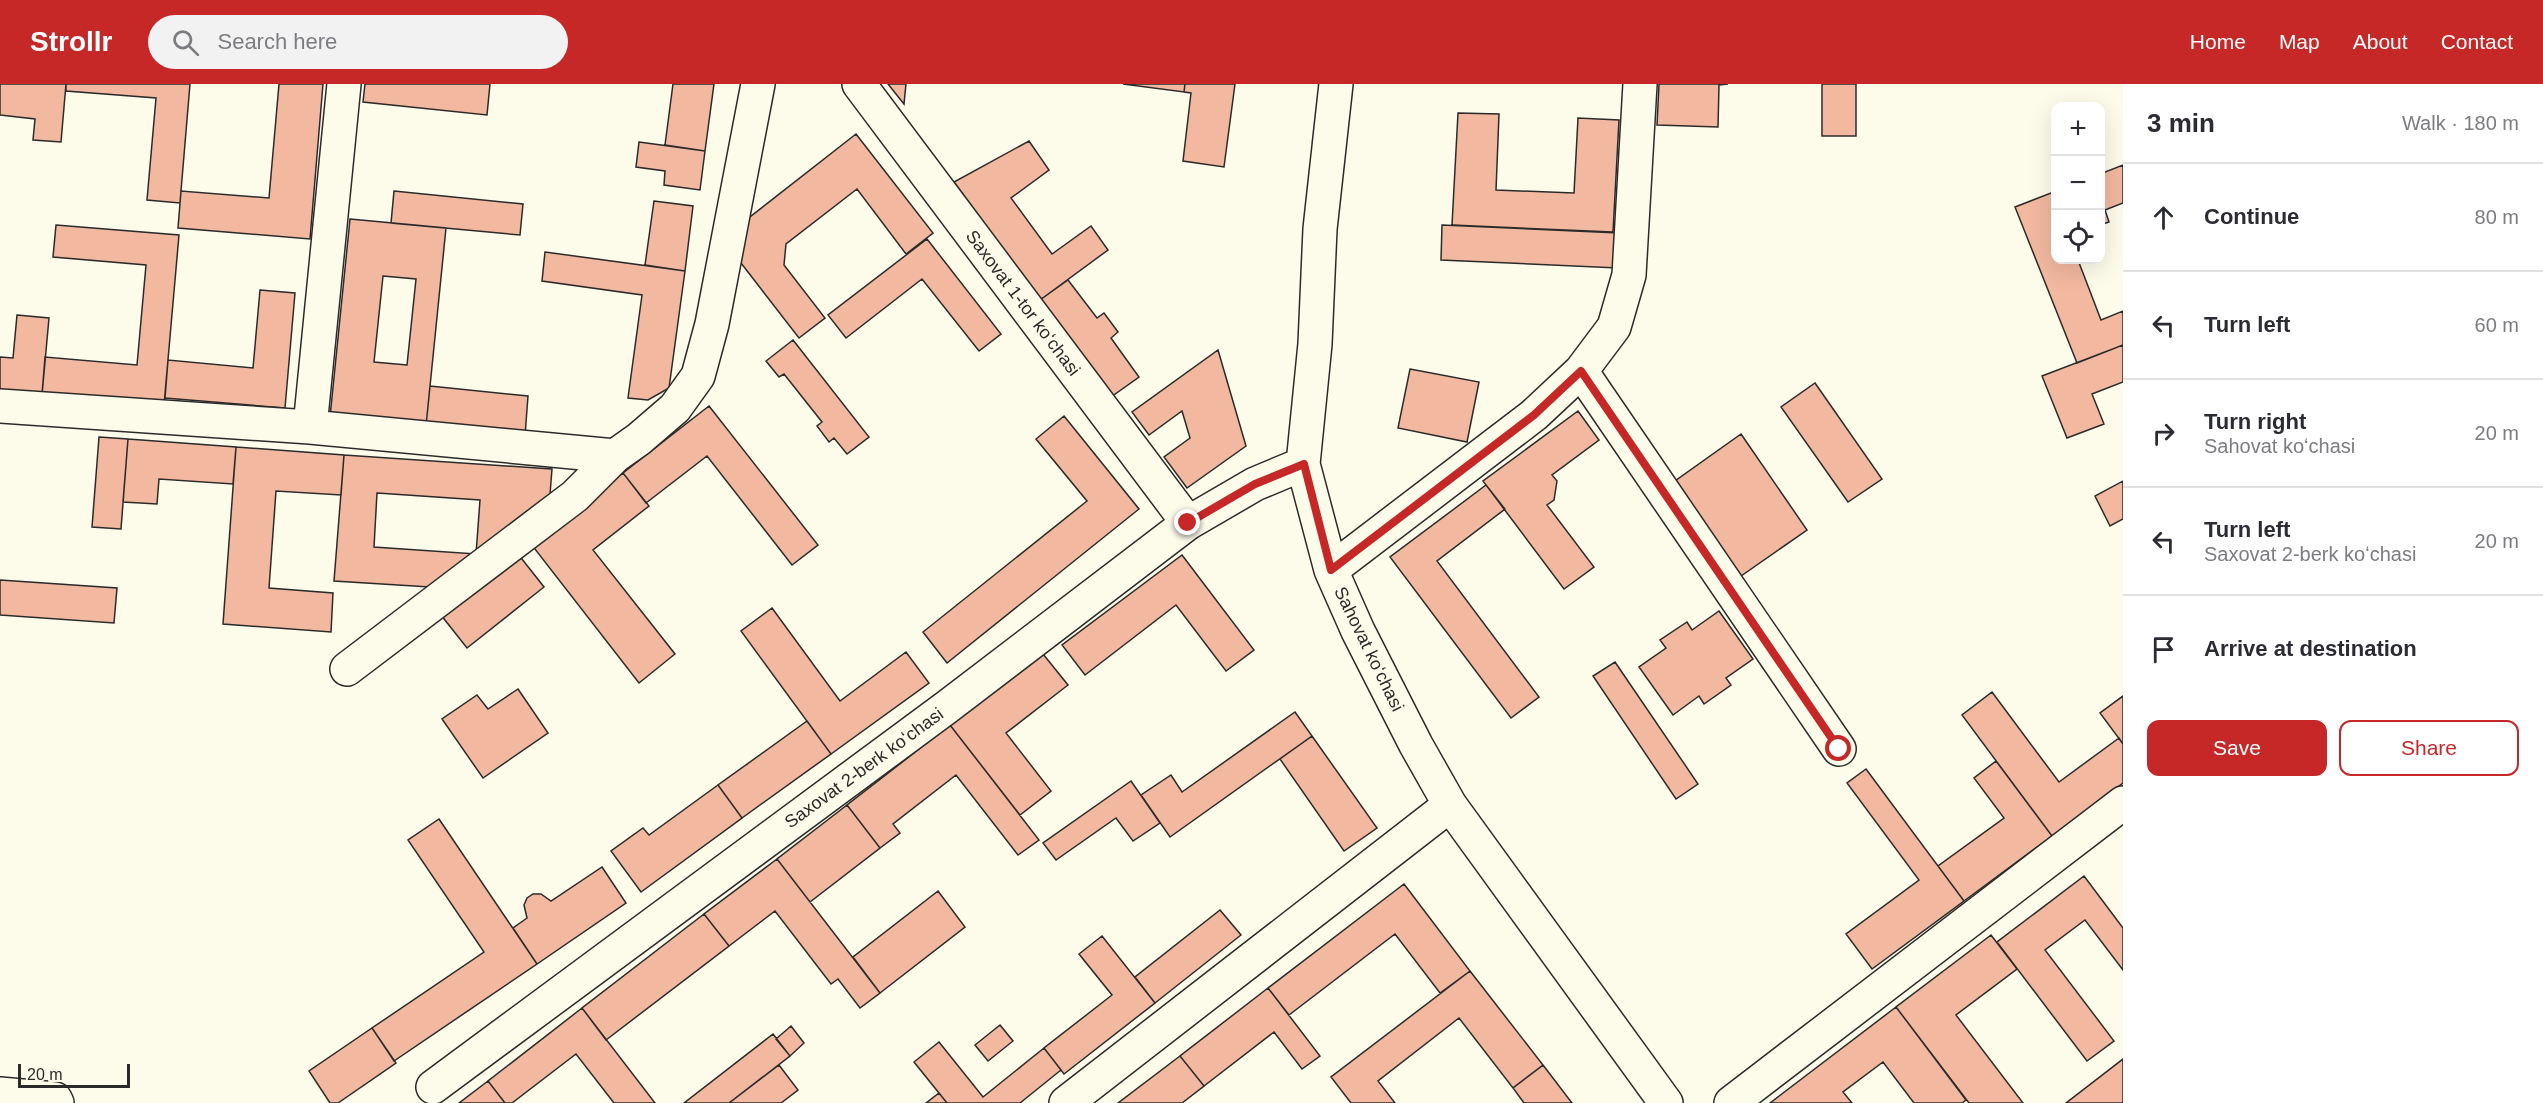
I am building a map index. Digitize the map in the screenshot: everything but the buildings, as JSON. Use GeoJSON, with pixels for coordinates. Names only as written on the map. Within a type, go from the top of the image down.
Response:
{"type":"FeatureCollection","features":[{"type":"Feature","properties":{"kind":"street"},"geometry":{"type":"LineString","coordinates":[[310,427],[344,84]]}},
{"type":"Feature","properties":{"kind":"street"},"geometry":{"type":"LineString","coordinates":[[347,669],[575,496],[615,456],[675,408],[698,376],[712,324],[758,84]]}},
{"type":"Feature","properties":{"kind":"street","name":"Saxovat 1-tor koʻchasi"},"geometry":{"type":"LineString","coordinates":[[859,84],[1188,523]]}},
{"type":"Feature","properties":{"kind":"street","name":"Sahovat koʻchasi"},"geometry":{"type":"LineString","coordinates":[[1336,84],[1320,229],[1315,344],[1304,464],[1331,570],[1358,632],[1416,745],[1450,805],[1665,1103]]}},
{"type":"Feature","properties":{"kind":"street"},"geometry":{"type":"LineString","coordinates":[[1331,570],[1534,415],[1581,371],[1614,327],[1629,275],[1640,84]]}},
{"type":"Feature","properties":{"kind":"street"},"geometry":{"type":"LineString","coordinates":[[1581,371],[1839,749]]}},
{"type":"Feature","properties":{"kind":"street"},"geometry":{"type":"LineString","coordinates":[[0,405],[310,427],[615,456]]}},
{"type":"Feature","properties":{"kind":"street","name":"Saxovat 2-berk koʻchasi"},"geometry":{"type":"LineString","coordinates":[[433,1087],[947,707],[1188,523],[1255,484],[1304,464]]}},
{"type":"Feature","properties":{"kind":"street"},"geometry":{"type":"LineString","coordinates":[[1731,1103],[2123,803]]}},
{"type":"Feature","properties":{"kind":"street"},"geometry":{"type":"LineString","coordinates":[[1066,1103],[1450,805]]}},
{"type":"Feature","properties":{"kind":"street"},"geometry":{"type":"LineString","coordinates":[[0,1094],[55,1100],[57,1103]]}},
{"type":"Feature","properties":{"kind":"route"},"geometry":{"type":"LineString","coordinates":[[1188,523],[1255,484],[1304,464],[1331,570],[1534,415],[1581,371],[1839,749]]}}]}
